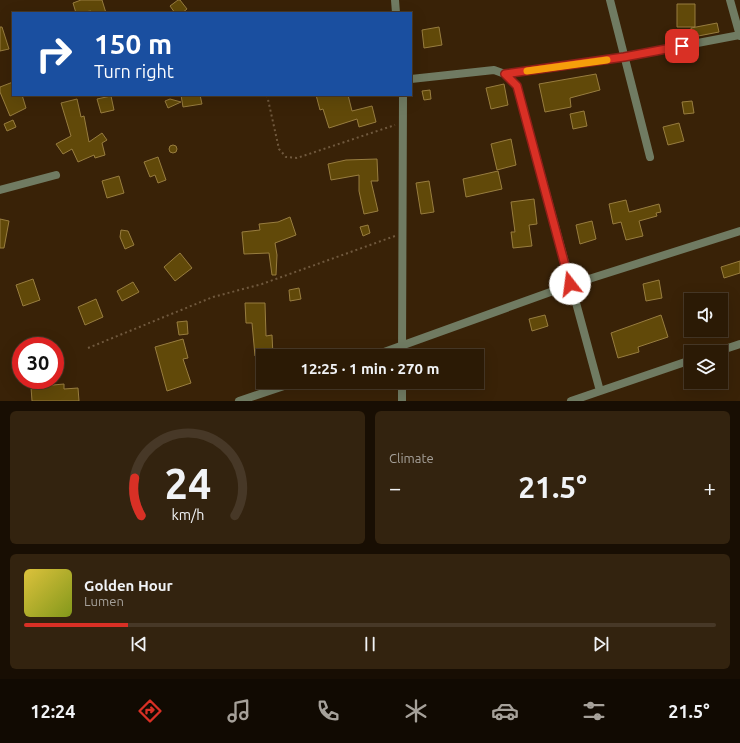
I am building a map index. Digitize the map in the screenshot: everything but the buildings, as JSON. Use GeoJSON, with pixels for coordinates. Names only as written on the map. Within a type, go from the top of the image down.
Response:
{"type":"FeatureCollection","features":[{"type":"Feature","properties":{"kind":"street"},"geometry":{"type":"LineString","coordinates":[[395,0],[396,12]]}},
{"type":"Feature","properties":{"kind":"street"},"geometry":{"type":"LineString","coordinates":[[610,0],[650,157]]}},
{"type":"Feature","properties":{"kind":"street"},"geometry":{"type":"LineString","coordinates":[[505,74],[624,57],[740,35],[730,0]]}},
{"type":"Feature","properties":{"kind":"street"},"geometry":{"type":"LineString","coordinates":[[412,79],[494,70],[505,74],[517,86],[600,391]]}},
{"type":"Feature","properties":{"kind":"street"},"geometry":{"type":"LineString","coordinates":[[403,96],[403,349]]}},
{"type":"Feature","properties":{"kind":"street"},"geometry":{"type":"LineString","coordinates":[[0,190],[56,175]]}},
{"type":"Feature","properties":{"kind":"street"},"geometry":{"type":"LineString","coordinates":[[394,349],[570,284],[740,231]]}},
{"type":"Feature","properties":{"kind":"street"},"geometry":{"type":"LineString","coordinates":[[728,348],[740,344]]}},
{"type":"Feature","properties":{"kind":"street"},"geometry":{"type":"LineString","coordinates":[[571,401],[684,362]]}},
{"type":"Feature","properties":{"kind":"street"},"geometry":{"type":"LineString","coordinates":[[239,401],[275,389]]}},
{"type":"Feature","properties":{"kind":"street"},"geometry":{"type":"LineString","coordinates":[[402,389],[402,401]]}},
{"type":"Feature","properties":{"kind":"path"},"geometry":{"type":"LineString","coordinates":[[267,96],[279,149],[286,157],[297,158],[403,122]]}},
{"type":"Feature","properties":{"kind":"path"},"geometry":{"type":"LineString","coordinates":[[88,348],[213,297],[262,284],[403,234]]}},
{"type":"Feature","properties":{"kind":"slow traffic"},"geometry":{"type":"LineString","coordinates":[[527,71],[607,60]]}},
{"type":"Feature","properties":{"kind":"route"},"geometry":{"type":"LineString","coordinates":[[570,284],[517,86],[505,74],[624,57],[682,46]]}}]}
